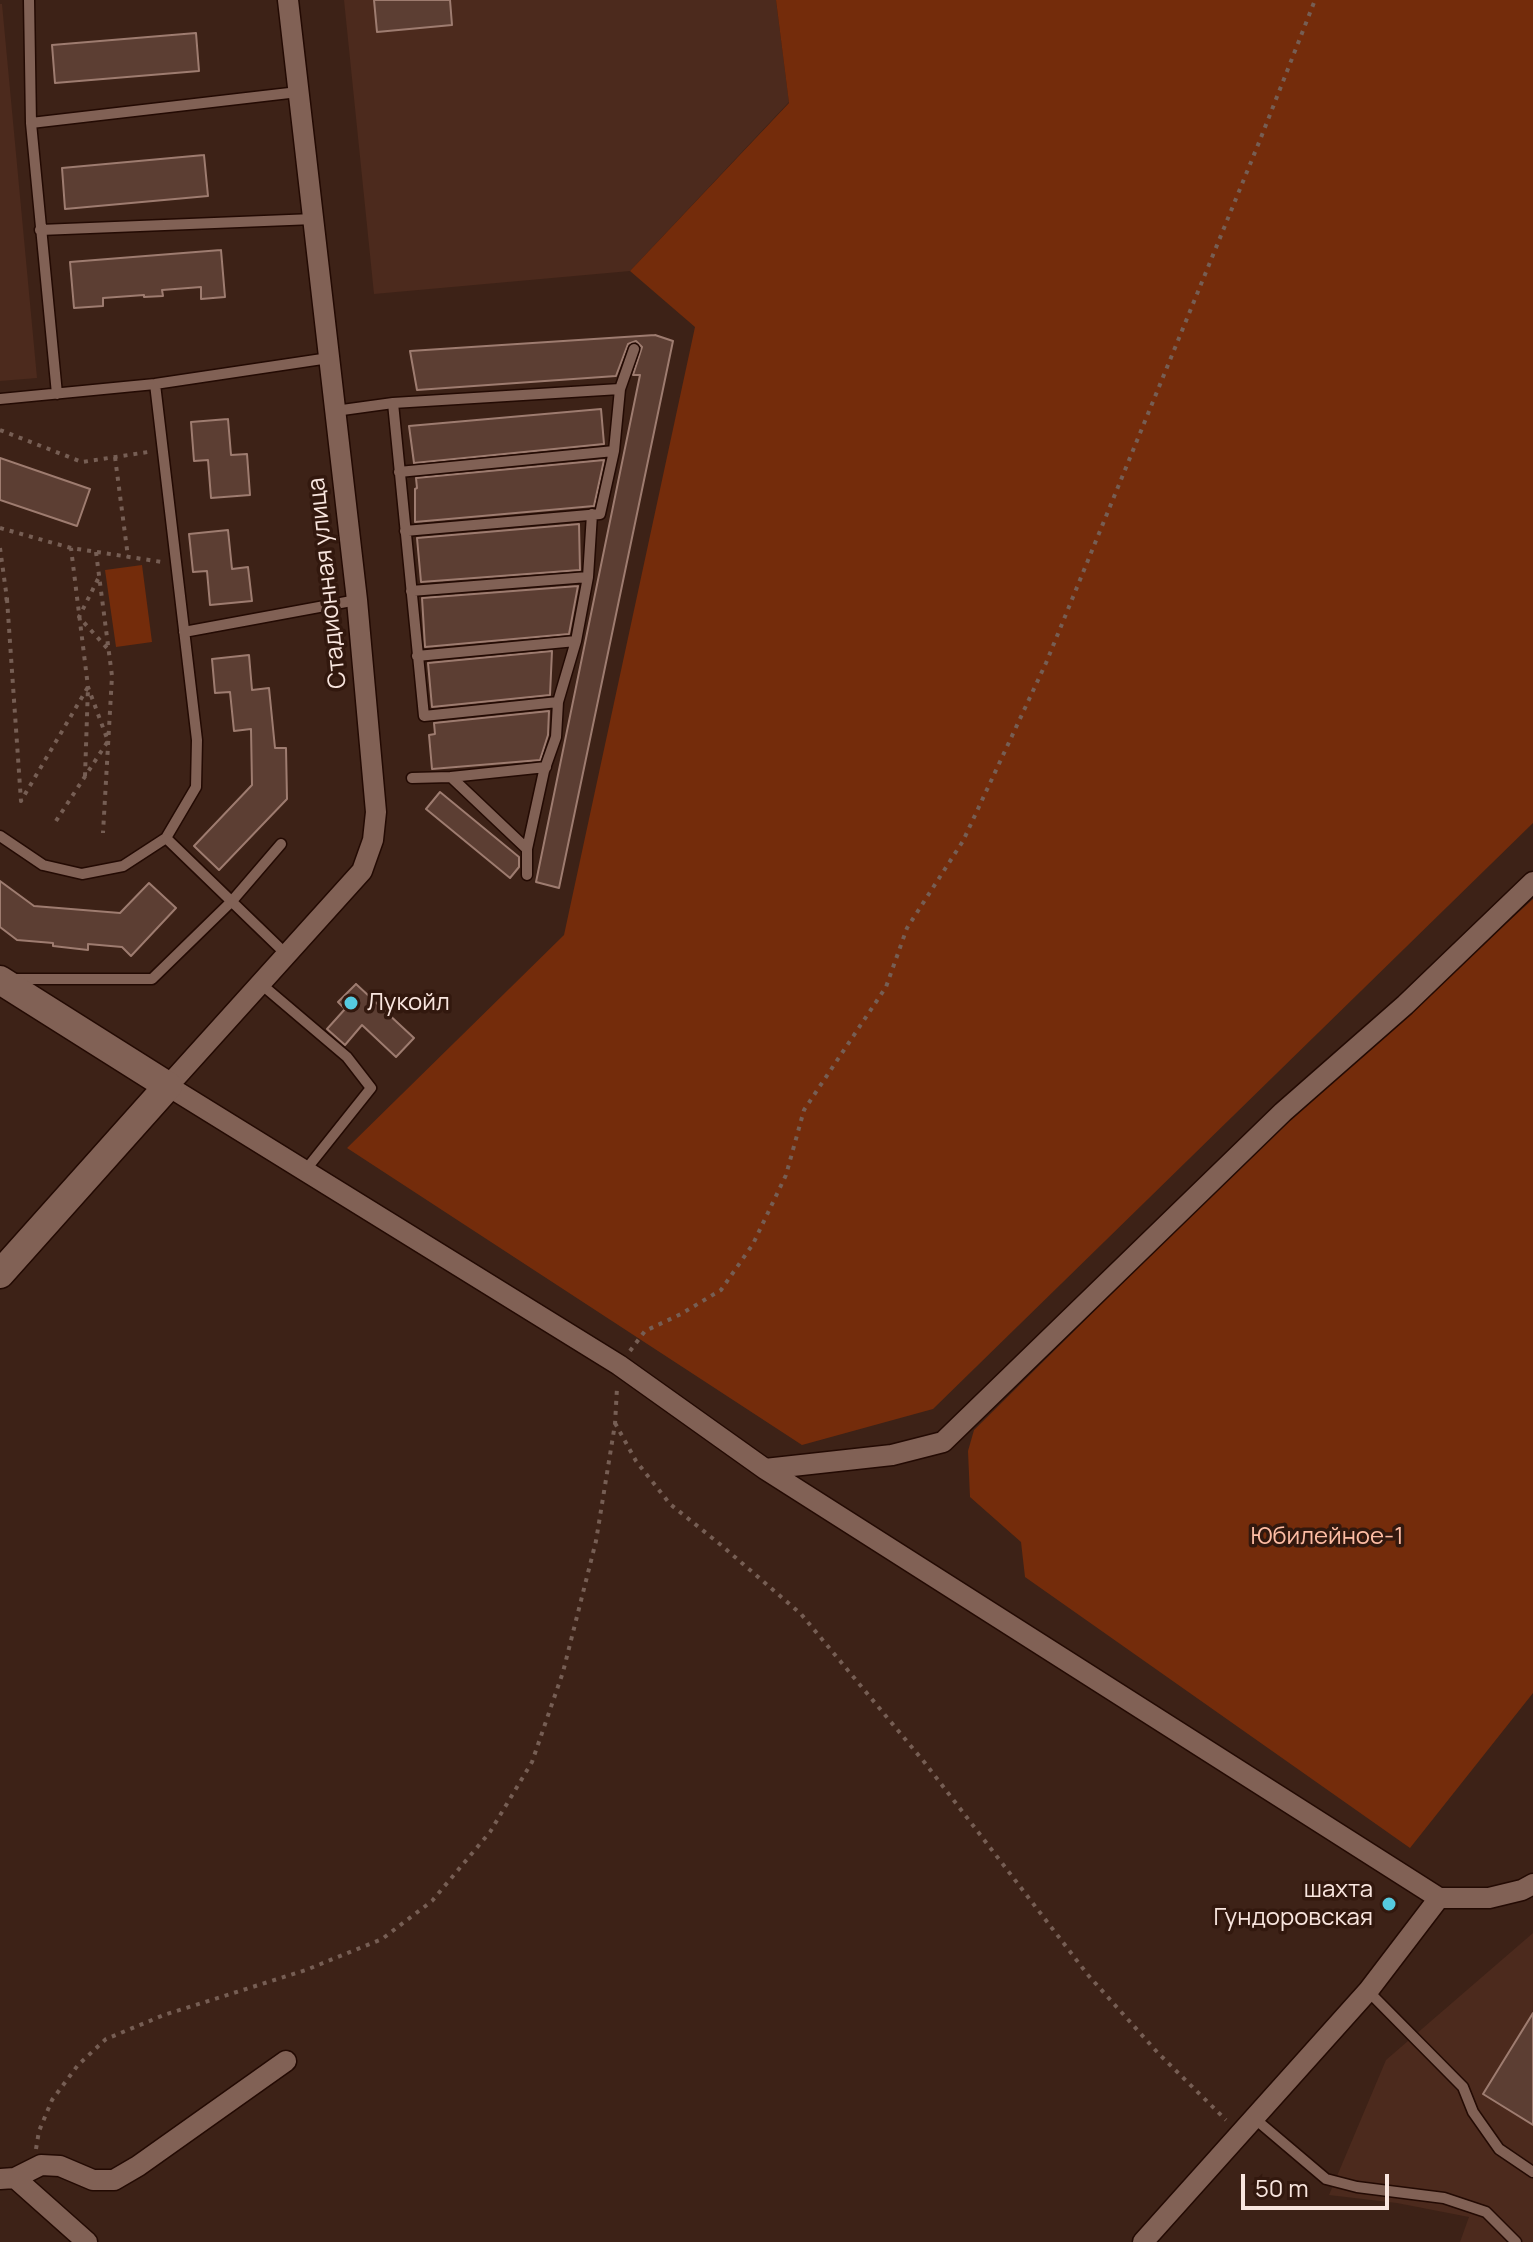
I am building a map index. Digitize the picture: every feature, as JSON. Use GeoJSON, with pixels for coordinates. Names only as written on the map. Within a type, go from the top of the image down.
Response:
{"type":"FeatureCollection","features":[{"type":"Feature","properties":{"kind":"street","name":"Стадионная улица"},"geometry":{"type":"LineString","coordinates":[[168,1086],[362,871],[373,840],[376,812],[357,600],[288,0]]}},
{"type":"Feature","properties":{"kind":"street"},"geometry":{"type":"LineString","coordinates":[[765,1469],[892,1455],[943,1442],[1283,1112],[1405,1005],[1533,882]]}},
{"type":"Feature","properties":{"kind":"street"},"geometry":{"type":"LineString","coordinates":[[0,979],[1439,1898],[1489,1898],[1533,1884]]}},
{"type":"Feature","properties":{"kind":"street"},"geometry":{"type":"LineString","coordinates":[[0,1274],[168,1086]]}},
{"type":"Feature","properties":{"kind":"street"},"geometry":{"type":"LineString","coordinates":[[1143,2242],[1368,1991],[1439,1898]]}},
{"type":"Feature","properties":{"kind":"street"},"geometry":{"type":"LineString","coordinates":[[87,2242],[16,2175],[41,2165],[60,2166],[93,2180],[114,2180],[286,2061]]}},
{"type":"Feature","properties":{"kind":"lane"},"geometry":{"type":"LineString","coordinates":[[29,0],[31,123],[57,394]]}},
{"type":"Feature","properties":{"kind":"lane"},"geometry":{"type":"LineString","coordinates":[[31,123],[298,92]]}},
{"type":"Feature","properties":{"kind":"lane"},"geometry":{"type":"LineString","coordinates":[[40,230],[314,219]]}},
{"type":"Feature","properties":{"kind":"lane"},"geometry":{"type":"LineString","coordinates":[[405,531],[600,514],[614,451],[620,389],[634,349]]}},
{"type":"Feature","properties":{"kind":"lane"},"geometry":{"type":"LineString","coordinates":[[0,399],[155,384],[329,358]]}},
{"type":"Feature","properties":{"kind":"lane"},"geometry":{"type":"LineString","coordinates":[[0,836],[43,865],[82,874],[123,866],[166,838],[196,787],[197,740],[155,384]]}},
{"type":"Feature","properties":{"kind":"lane"},"geometry":{"type":"LineString","coordinates":[[335,411],[393,403],[620,389]]}},
{"type":"Feature","properties":{"kind":"lane"},"geometry":{"type":"LineString","coordinates":[[393,403],[424,716],[558,702]]}},
{"type":"Feature","properties":{"kind":"lane"},"geometry":{"type":"LineString","coordinates":[[399,472],[614,451]]}},
{"type":"Feature","properties":{"kind":"lane"},"geometry":{"type":"LineString","coordinates":[[527,875],[527,849],[556,737],[558,702],[576,641],[588,577],[592,514]]}},
{"type":"Feature","properties":{"kind":"lane"},"geometry":{"type":"LineString","coordinates":[[411,591],[588,577]]}},
{"type":"Feature","properties":{"kind":"lane"},"geometry":{"type":"LineString","coordinates":[[184,632],[357,600]]}},
{"type":"Feature","properties":{"kind":"lane"},"geometry":{"type":"LineString","coordinates":[[417,656],[576,641]]}},
{"type":"Feature","properties":{"kind":"lane"},"geometry":{"type":"LineString","coordinates":[[412,778],[546,767]]}},
{"type":"Feature","properties":{"kind":"lane"},"geometry":{"type":"LineString","coordinates":[[451,777],[527,849]]}},
{"type":"Feature","properties":{"kind":"lane"},"geometry":{"type":"LineString","coordinates":[[166,838],[287,955]]}},
{"type":"Feature","properties":{"kind":"lane"},"geometry":{"type":"LineString","coordinates":[[0,979],[152,979],[232,901],[281,844]]}},
{"type":"Feature","properties":{"kind":"lane"},"geometry":{"type":"LineString","coordinates":[[261,984],[347,1057],[371,1088],[304,1172]]}},
{"type":"Feature","properties":{"kind":"lane"},"geometry":{"type":"LineString","coordinates":[[1368,1991],[1463,2087],[1473,2112],[1499,2149],[1533,2172]]}},
{"type":"Feature","properties":{"kind":"lane"},"geometry":{"type":"LineString","coordinates":[[1247,2126],[1326,2179],[1357,2187],[1444,2198],[1486,2212],[1516,2242]]}},
{"type":"Feature","properties":{"kind":"path"},"geometry":{"type":"LineString","coordinates":[[16,2175],[52,2100],[78,2065],[106,2039],[164,2015],[306,1970],[382,1939],[432,1901],[490,1832],[532,1762],[563,1672],[596,1541],[615,1424],[618,1373],[645,1331],[721,1290],[753,1244],[786,1175],[804,1110],[886,987],[907,928],[963,841],[1046,663],[1315,0]]}},
{"type":"Feature","properties":{"kind":"path"},"geometry":{"type":"LineString","coordinates":[[0,430],[82,462],[162,449]]}},
{"type":"Feature","properties":{"kind":"path"},"geometry":{"type":"LineString","coordinates":[[115,457],[128,557]]}},
{"type":"Feature","properties":{"kind":"path"},"geometry":{"type":"LineString","coordinates":[[0,528],[71,548],[176,564]]}},
{"type":"Feature","properties":{"kind":"path"},"geometry":{"type":"LineString","coordinates":[[0,548],[7,599],[21,801],[88,687]]}},
{"type":"Feature","properties":{"kind":"path"},"geometry":{"type":"LineString","coordinates":[[71,548],[88,687],[85,776]]}},
{"type":"Feature","properties":{"kind":"path"},"geometry":{"type":"LineString","coordinates":[[96,552],[112,676],[103,833]]}},
{"type":"Feature","properties":{"kind":"path"},"geometry":{"type":"LineString","coordinates":[[79,617],[99,577]]}},
{"type":"Feature","properties":{"kind":"path"},"geometry":{"type":"LineString","coordinates":[[0,600],[7,599]]}},
{"type":"Feature","properties":{"kind":"path"},"geometry":{"type":"LineString","coordinates":[[79,617],[108,649]]}},
{"type":"Feature","properties":{"kind":"path"},"geometry":{"type":"LineString","coordinates":[[88,687],[108,741]]}},
{"type":"Feature","properties":{"kind":"path"},"geometry":{"type":"LineString","coordinates":[[56,821],[108,741]]}},
{"type":"Feature","properties":{"kind":"path"},"geometry":{"type":"LineString","coordinates":[[615,1424],[636,1461],[670,1504],[801,1614],[925,1763],[1088,1975],[1158,2053],[1247,2126]]}},
{"type":"Feature","properties":{"kind":"shaded area"},"geometry":{"type":"Polygon","coordinates":[[[344,0],[776,0],[789,102],[630,271],[374,294],[344,0]]]}},
{"type":"Feature","properties":{"kind":"shaded area"},"geometry":{"type":"Polygon","coordinates":[[[0,4],[37,378],[0,381],[0,4]]]}},
{"type":"Feature","properties":{"kind":"shaded area"},"geometry":{"type":"Polygon","coordinates":[[[1533,1933],[1533,2242],[1460,2242],[1469,2217],[1397,2203],[1329,2195],[1386,2060],[1533,1933]]]}},
{"type":"Feature","properties":{"kind":"green space"},"geometry":{"type":"Polygon","coordinates":[[[776,0],[1533,0],[1533,823],[933,1409],[802,1445],[347,1148],[564,935],[695,327],[630,271],[789,103],[776,0]]]}},
{"type":"Feature","properties":{"kind":"green space"},"geometry":{"type":"Polygon","coordinates":[[[142,565],[152,642],[116,647],[105,570],[142,565]]]}},
{"type":"Feature","properties":{"kind":"green space","name":"Юбилейное-1"},"geometry":{"type":"Polygon","coordinates":[[[1533,899],[1533,1693],[1410,1848],[1025,1577],[1021,1542],[970,1497],[968,1451],[974,1430],[1311,1097],[1533,899]]]}},
{"type":"Feature","properties":{"kind":"building"},"geometry":{"type":"Polygon","coordinates":[[[374,0],[450,0],[452,25],[377,32],[374,0]]]}},
{"type":"Feature","properties":{"kind":"building"},"geometry":{"type":"Polygon","coordinates":[[[196,33],[199,71],[55,83],[52,45],[196,33]]]}},
{"type":"Feature","properties":{"kind":"building"},"geometry":{"type":"Polygon","coordinates":[[[204,155],[208,196],[65,209],[62,168],[204,155]]]}},
{"type":"Feature","properties":{"kind":"building"},"geometry":{"type":"Polygon","coordinates":[[[221,250],[225,297],[201,299],[201,287],[162,290],[163,296],[103,298],[103,306],[74,308],[70,262],[221,250]]]}},
{"type":"Feature","properties":{"kind":"building"},"geometry":{"type":"Polygon","coordinates":[[[655,335],[673,341],[559,888],[536,882],[640,375],[633,375],[642,347],[636,341],[628,344],[616,376],[417,390],[410,351],[655,335]]]}},
{"type":"Feature","properties":{"kind":"building"},"geometry":{"type":"Polygon","coordinates":[[[601,409],[604,444],[414,463],[409,426],[601,409]]]}},
{"type":"Feature","properties":{"kind":"building"},"geometry":{"type":"Polygon","coordinates":[[[228,419],[231,455],[247,454],[250,495],[211,498],[208,460],[194,461],[191,422],[228,419]]]}},
{"type":"Feature","properties":{"kind":"building"},"geometry":{"type":"Polygon","coordinates":[[[0,458],[90,489],[77,526],[0,500],[0,458]]]}},
{"type":"Feature","properties":{"kind":"building"},"geometry":{"type":"Polygon","coordinates":[[[604,460],[594,506],[415,522],[416,478],[604,460]]]}},
{"type":"Feature","properties":{"kind":"building"},"geometry":{"type":"Polygon","coordinates":[[[579,524],[580,570],[421,582],[417,538],[579,524]]]}},
{"type":"Feature","properties":{"kind":"building"},"geometry":{"type":"Polygon","coordinates":[[[228,530],[232,569],[248,567],[252,601],[210,605],[207,571],[193,572],[189,534],[228,530]]]}},
{"type":"Feature","properties":{"kind":"building"},"geometry":{"type":"Polygon","coordinates":[[[578,586],[569,634],[425,647],[422,598],[578,586]]]}},
{"type":"Feature","properties":{"kind":"building"},"geometry":{"type":"Polygon","coordinates":[[[552,651],[550,695],[432,707],[428,663],[552,651]]]}},
{"type":"Feature","properties":{"kind":"building"},"geometry":{"type":"Polygon","coordinates":[[[249,655],[252,690],[269,688],[275,748],[286,748],[287,799],[219,870],[194,846],[252,785],[251,729],[234,731],[230,692],[215,693],[212,659],[249,655]]]}},
{"type":"Feature","properties":{"kind":"building"},"geometry":{"type":"Polygon","coordinates":[[[549,711],[548,735],[540,760],[432,769],[429,735],[435,734],[434,723],[549,711]]]}},
{"type":"Feature","properties":{"kind":"building"},"geometry":{"type":"Polygon","coordinates":[[[440,792],[519,857],[519,867],[510,878],[426,809],[440,792]]]}},
{"type":"Feature","properties":{"kind":"building"},"geometry":{"type":"Polygon","coordinates":[[[0,881],[34,906],[120,913],[149,883],[176,908],[131,956],[122,947],[88,944],[88,950],[53,946],[53,943],[17,940],[0,927],[0,881]]]}},
{"type":"Feature","properties":{"kind":"building"},"geometry":{"type":"Polygon","coordinates":[[[356,984],[414,1038],[396,1057],[362,1025],[345,1045],[327,1029],[345,1009],[338,1002],[356,984]]]}},
{"type":"Feature","properties":{"kind":"building"},"geometry":{"type":"Polygon","coordinates":[[[1533,2013],[1533,2125],[1483,2094],[1533,2013]]]}},
{"type":"Feature","properties":{"kind":"place","name":"Лукойл"},"geometry":{"type":"Point","coordinates":[351,1003]}},
{"type":"Feature","properties":{"kind":"place","name":"шахта Гундоровская"},"geometry":{"type":"Point","coordinates":[1389,1904]}}]}
